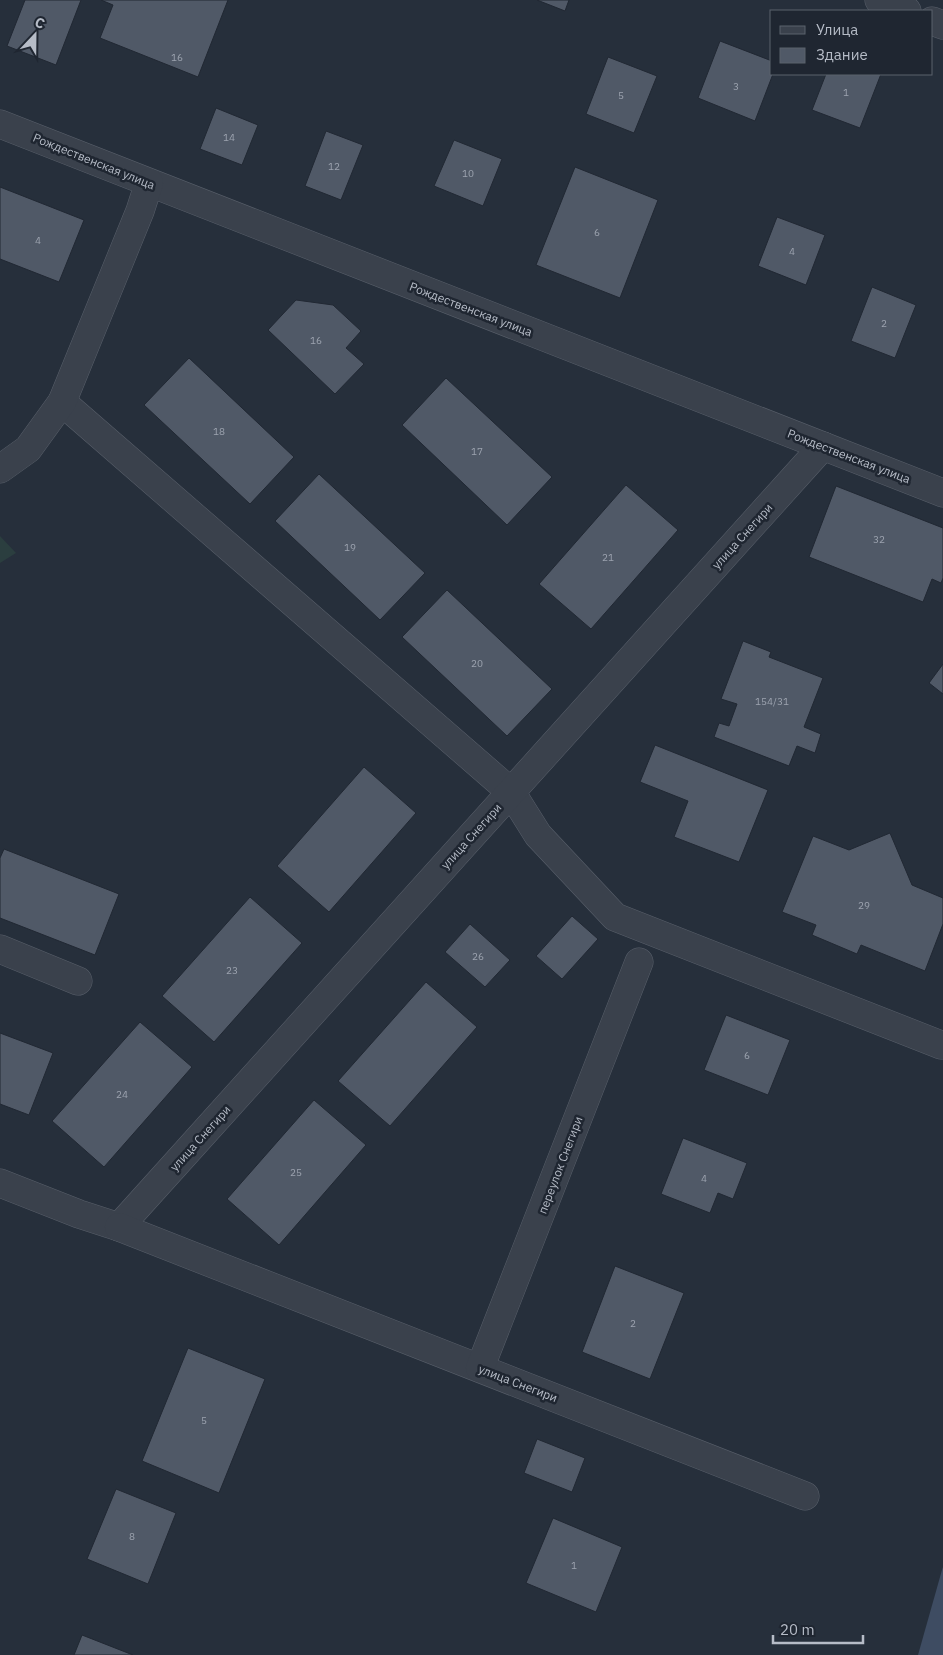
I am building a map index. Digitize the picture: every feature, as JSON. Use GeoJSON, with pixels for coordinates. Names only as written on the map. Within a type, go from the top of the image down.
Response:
{"type":"FeatureCollection","features":[{"type":"Feature","properties":{"kind":"street"},"geometry":{"type":"LineString","coordinates":[[878,0],[904,10]]}},
{"type":"Feature","properties":{"kind":"street","name":"Рождественская улица"},"geometry":{"type":"LineString","coordinates":[[0,124],[943,493]]}},
{"type":"Feature","properties":{"kind":"street"},"geometry":{"type":"LineString","coordinates":[[0,469],[28,449],[62,402],[140,211],[149,183]]}},
{"type":"Feature","properties":{"kind":"street"},"geometry":{"type":"LineString","coordinates":[[62,402],[511,792],[538,835],[615,917],[942,1044]]}},
{"type":"Feature","properties":{"kind":"street","name":"улица Снегири"},"geometry":{"type":"LineString","coordinates":[[120,1228],[823,446]]}},
{"type":"Feature","properties":{"kind":"street"},"geometry":{"type":"LineString","coordinates":[[0,949],[78,981]]}},
{"type":"Feature","properties":{"kind":"street","name":"переулок Снегири"},"geometry":{"type":"LineString","coordinates":[[480,1368],[639,962]]}},
{"type":"Feature","properties":{"kind":"street","name":"улица Снегири"},"geometry":{"type":"LineString","coordinates":[[0,1183],[806,1496]]}},
{"type":"Feature","properties":{"kind":"shaded area"},"geometry":{"type":"Polygon","coordinates":[[[0,536],[16,553],[0,563],[0,536]]]}},
{"type":"Feature","properties":{"kind":"water"},"geometry":{"type":"Polygon","coordinates":[[[943,1567],[943,1655],[918,1655],[942,1570],[943,1567]]]}},
{"type":"Feature","properties":{"kind":"building"},"geometry":{"type":"Polygon","coordinates":[[[25,0],[81,0],[56,65],[7,46],[25,0]]]}},
{"type":"Feature","properties":{"kind":"building"},"geometry":{"type":"Polygon","coordinates":[[[101,0],[228,0],[198,77],[100,38],[113,5],[101,0]]]}},
{"type":"Feature","properties":{"kind":"building"},"geometry":{"type":"Polygon","coordinates":[[[537,0],[569,0],[565,11],[537,0]]]}},
{"type":"Feature","properties":{"kind":"building"},"geometry":{"type":"Polygon","coordinates":[[[720,41],[770,60],[770,75],[773,75],[755,121],[698,98],[720,41]]]}},
{"type":"Feature","properties":{"kind":"building"},"geometry":{"type":"Polygon","coordinates":[[[608,57],[657,76],[634,133],[586,114],[608,57]]]}},
{"type":"Feature","properties":{"kind":"building"},"geometry":{"type":"Polygon","coordinates":[[[826,75],[881,75],[860,128],[812,110],[826,75]]]}},
{"type":"Feature","properties":{"kind":"building"},"geometry":{"type":"Polygon","coordinates":[[[216,108],[258,125],[242,165],[200,149],[216,108]]]}},
{"type":"Feature","properties":{"kind":"building"},"geometry":{"type":"Polygon","coordinates":[[[326,131],[363,145],[341,200],[305,186],[326,131]]]}},
{"type":"Feature","properties":{"kind":"building"},"geometry":{"type":"Polygon","coordinates":[[[454,140],[502,159],[483,206],[434,186],[454,140]]]}},
{"type":"Feature","properties":{"kind":"building"},"geometry":{"type":"Polygon","coordinates":[[[575,167],[658,200],[620,298],[536,265],[575,167]]]}},
{"type":"Feature","properties":{"kind":"building"},"geometry":{"type":"Polygon","coordinates":[[[0,187],[84,220],[59,282],[0,259],[0,187]]]}},
{"type":"Feature","properties":{"kind":"building"},"geometry":{"type":"Polygon","coordinates":[[[777,217],[825,235],[806,285],[758,266],[777,217]]]}},
{"type":"Feature","properties":{"kind":"building"},"geometry":{"type":"Polygon","coordinates":[[[872,287],[916,305],[895,358],[851,341],[872,287]]]}},
{"type":"Feature","properties":{"kind":"building"},"geometry":{"type":"Polygon","coordinates":[[[296,300],[333,305],[361,331],[346,348],[364,364],[335,394],[268,330],[296,300]]]}},
{"type":"Feature","properties":{"kind":"building"},"geometry":{"type":"Polygon","coordinates":[[[189,358],[294,457],[250,504],[144,405],[189,358]]]}},
{"type":"Feature","properties":{"kind":"building"},"geometry":{"type":"Polygon","coordinates":[[[446,378],[552,477],[507,525],[402,425],[446,378]]]}},
{"type":"Feature","properties":{"kind":"building"},"geometry":{"type":"Polygon","coordinates":[[[319,474],[425,573],[380,620],[275,521],[319,474]]]}},
{"type":"Feature","properties":{"kind":"building"},"geometry":{"type":"Polygon","coordinates":[[[626,485],[678,530],[591,629],[539,584],[626,485]]]}},
{"type":"Feature","properties":{"kind":"building"},"geometry":{"type":"Polygon","coordinates":[[[836,486],[943,528],[943,578],[941,583],[932,579],[923,602],[809,557],[836,486]]]}},
{"type":"Feature","properties":{"kind":"building"},"geometry":{"type":"Polygon","coordinates":[[[447,590],[552,689],[507,736],[402,637],[447,590]]]}},
{"type":"Feature","properties":{"kind":"building"},"geometry":{"type":"Polygon","coordinates":[[[743,641],[771,652],[769,657],[823,678],[804,727],[821,734],[815,753],[797,746],[789,766],[714,737],[719,723],[729,726],[737,704],[721,699],[743,641]]]}},
{"type":"Feature","properties":{"kind":"building"},"geometry":{"type":"Polygon","coordinates":[[[943,664],[943,694],[929,683],[943,664]]]}},
{"type":"Feature","properties":{"kind":"building"},"geometry":{"type":"Polygon","coordinates":[[[655,745],[768,790],[739,862],[674,837],[688,801],[640,782],[655,745]]]}},
{"type":"Feature","properties":{"kind":"building"},"geometry":{"type":"Polygon","coordinates":[[[364,767],[416,813],[329,912],[277,866],[364,767]]]}},
{"type":"Feature","properties":{"kind":"building"},"geometry":{"type":"Polygon","coordinates":[[[890,833],[912,885],[943,898],[943,924],[925,971],[861,945],[857,954],[812,935],[816,925],[782,912],[813,836],[849,850],[890,833]]]}},
{"type":"Feature","properties":{"kind":"building"},"geometry":{"type":"Polygon","coordinates":[[[4,849],[119,894],[95,955],[0,918],[0,858],[4,849]]]}},
{"type":"Feature","properties":{"kind":"building"},"geometry":{"type":"Polygon","coordinates":[[[250,897],[302,943],[214,1042],[162,996],[250,897]]]}},
{"type":"Feature","properties":{"kind":"building"},"geometry":{"type":"Polygon","coordinates":[[[572,916],[598,939],[562,979],[536,956],[572,916]]]}},
{"type":"Feature","properties":{"kind":"building"},"geometry":{"type":"Polygon","coordinates":[[[470,924],[510,960],[485,987],[445,952],[470,924]]]}},
{"type":"Feature","properties":{"kind":"building"},"geometry":{"type":"Polygon","coordinates":[[[426,982],[477,1027],[390,1126],[338,1081],[426,982]]]}},
{"type":"Feature","properties":{"kind":"building"},"geometry":{"type":"Polygon","coordinates":[[[726,1015],[790,1040],[768,1095],[704,1070],[726,1015]]]}},
{"type":"Feature","properties":{"kind":"building"},"geometry":{"type":"Polygon","coordinates":[[[140,1022],[192,1067],[104,1167],[52,1121],[140,1022]]]}},
{"type":"Feature","properties":{"kind":"building"},"geometry":{"type":"Polygon","coordinates":[[[0,1033],[53,1053],[29,1115],[0,1104],[0,1033]]]}},
{"type":"Feature","properties":{"kind":"building"},"geometry":{"type":"Polygon","coordinates":[[[314,1100],[366,1145],[279,1245],[227,1199],[314,1100]]]}},
{"type":"Feature","properties":{"kind":"building"},"geometry":{"type":"Polygon","coordinates":[[[683,1138],[747,1163],[733,1199],[718,1193],[710,1213],[661,1194],[683,1138]]]}},
{"type":"Feature","properties":{"kind":"building"},"geometry":{"type":"Polygon","coordinates":[[[615,1266],[684,1293],[650,1379],[582,1352],[615,1266]]]}},
{"type":"Feature","properties":{"kind":"building"},"geometry":{"type":"Polygon","coordinates":[[[188,1348],[265,1379],[219,1493],[142,1461],[188,1348]]]}},
{"type":"Feature","properties":{"kind":"building"},"geometry":{"type":"Polygon","coordinates":[[[537,1439],[585,1458],[572,1492],[524,1473],[537,1439]]]}},
{"type":"Feature","properties":{"kind":"building"},"geometry":{"type":"Polygon","coordinates":[[[116,1489],[176,1513],[148,1584],[87,1559],[116,1489]]]}},
{"type":"Feature","properties":{"kind":"building"},"geometry":{"type":"Polygon","coordinates":[[[553,1518],[622,1547],[596,1612],[526,1583],[553,1518]]]}},
{"type":"Feature","properties":{"kind":"building"},"geometry":{"type":"Polygon","coordinates":[[[82,1635],[133,1655],[74,1655],[82,1635]]]}}]}
